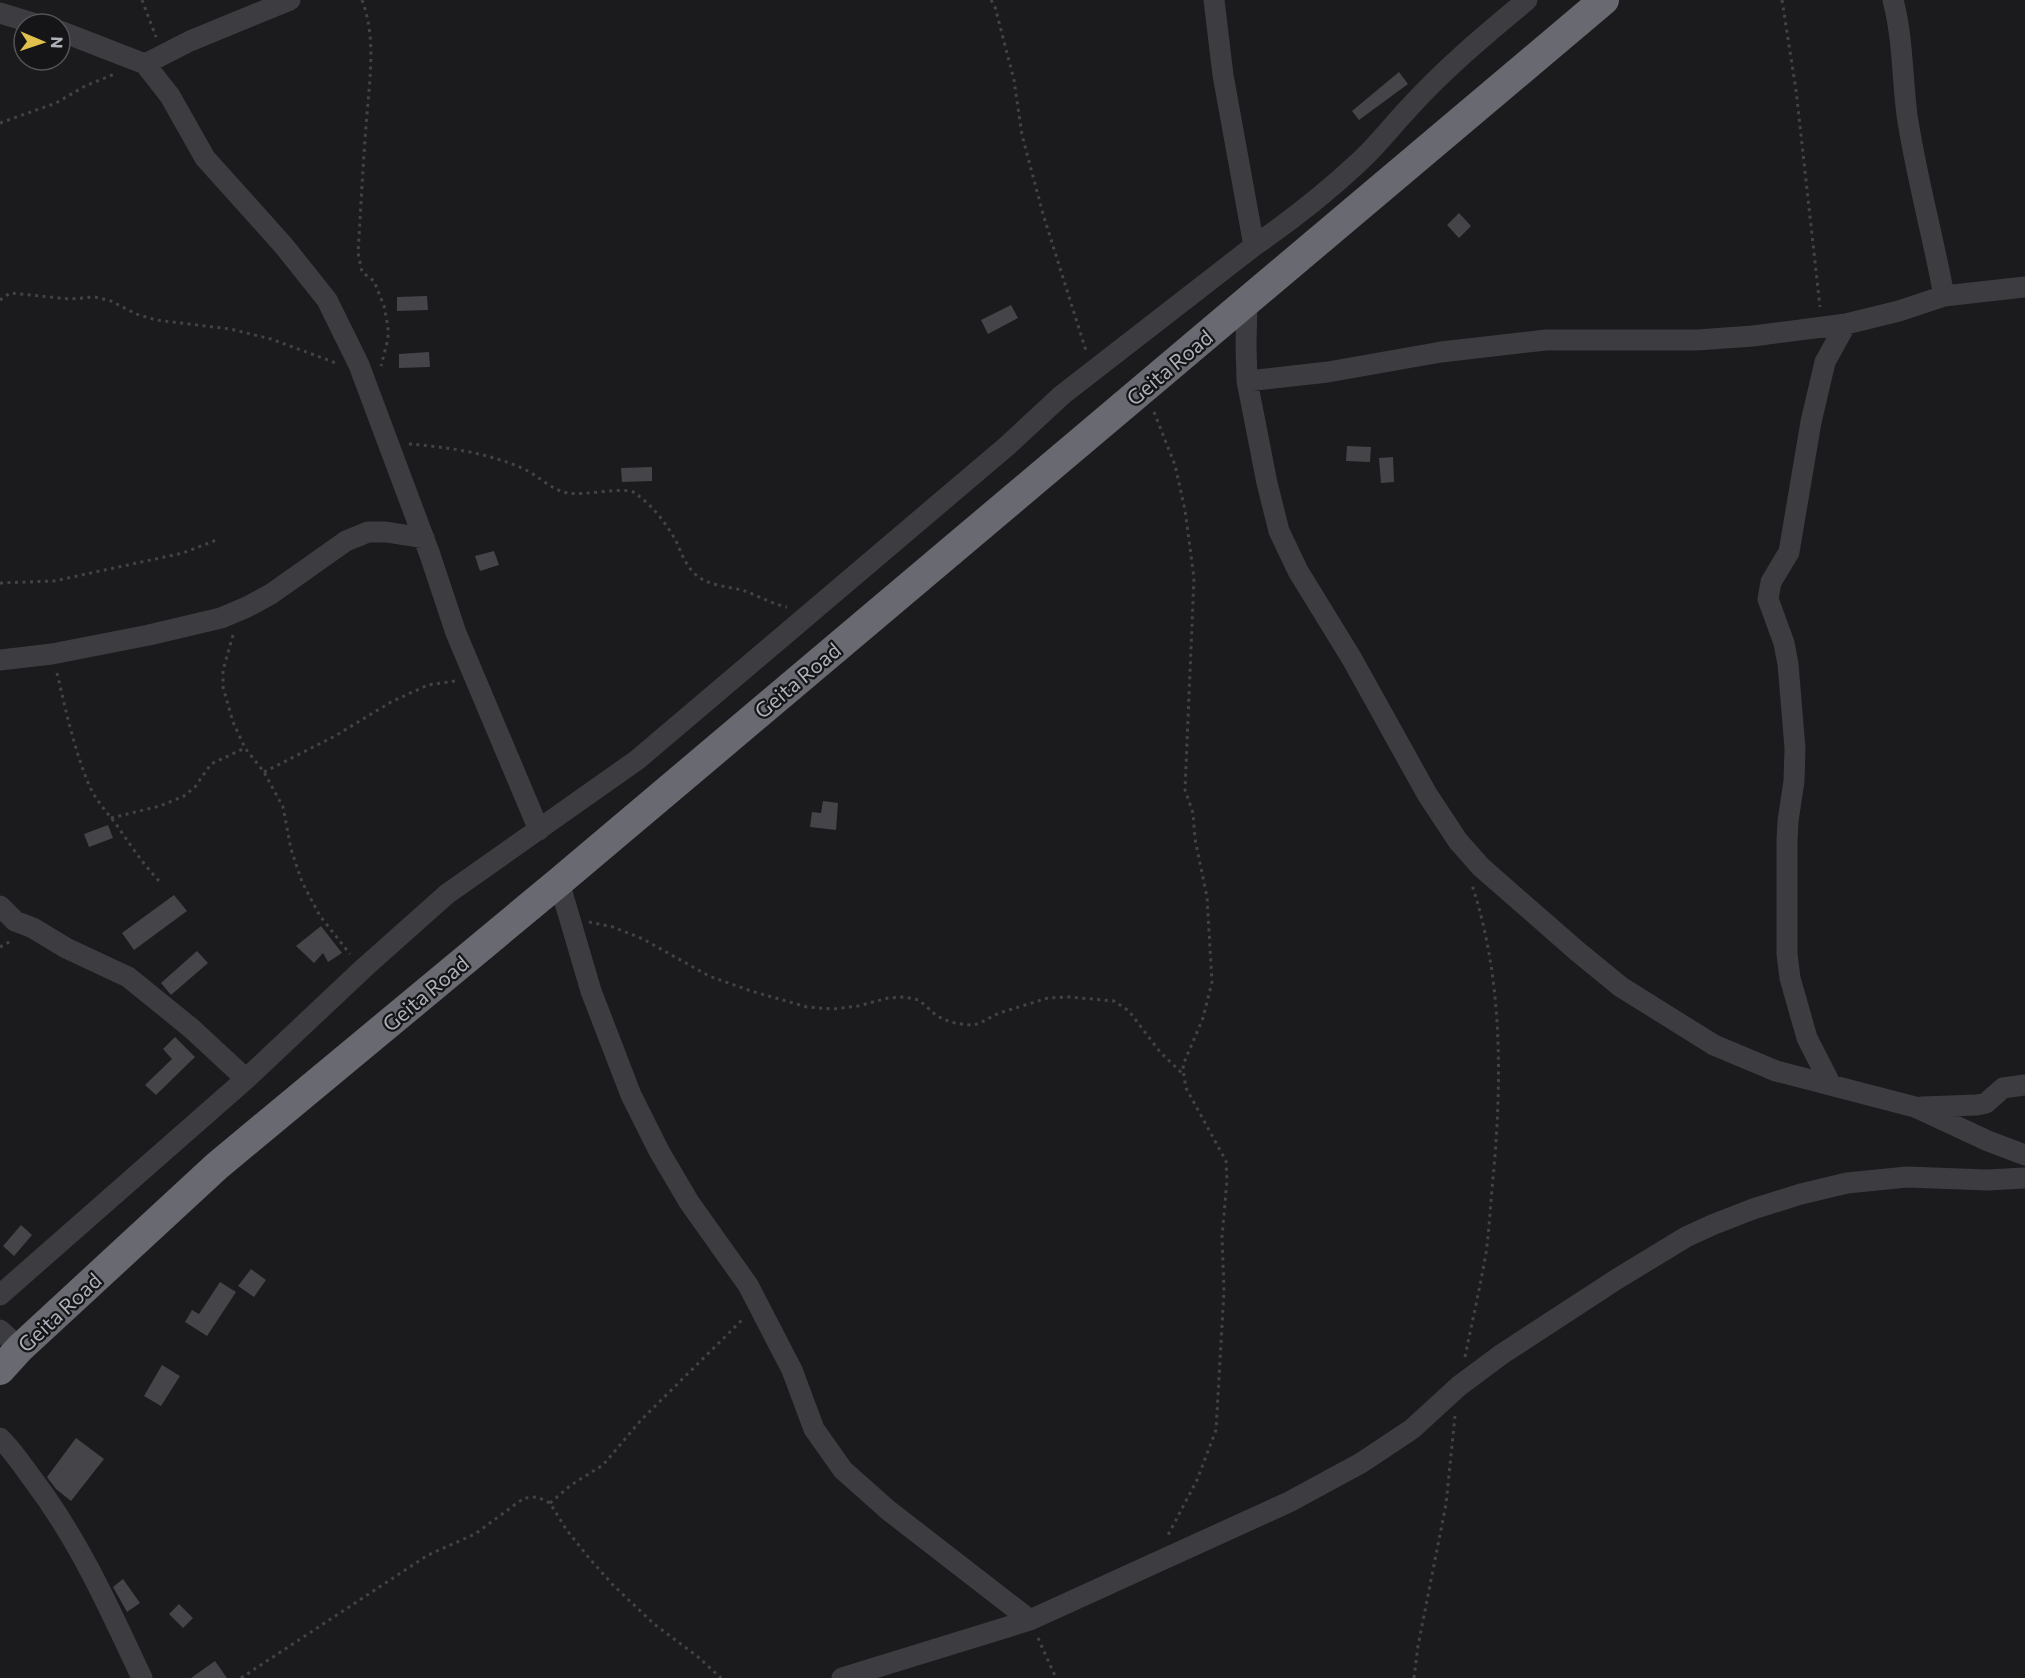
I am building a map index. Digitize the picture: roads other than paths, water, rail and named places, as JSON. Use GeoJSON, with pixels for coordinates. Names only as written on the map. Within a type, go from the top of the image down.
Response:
{"type":"FeatureCollection","features":[{"type":"Feature","properties":{"kind":"highway","name":"Geita Road"},"geometry":{"type":"LineString","coordinates":[[0,1370],[10,1339],[559,882],[1604,0]]}},
{"type":"Feature","properties":{"kind":"street"},"geometry":{"type":"LineString","coordinates":[[72,35],[155,59],[190,41],[290,0]]}},
{"type":"Feature","properties":{"kind":"street"},"geometry":{"type":"LineString","coordinates":[[1214,0],[1223,75],[1254,246]]}},
{"type":"Feature","properties":{"kind":"street"},"geometry":{"type":"LineString","coordinates":[[0,1295],[246,1079],[365,967],[447,894],[637,760],[1007,446],[1062,394],[1093,373],[1254,246],[1287,223],[1358,164],[1454,63],[1527,0]]}},
{"type":"Feature","properties":{"kind":"street"},"geometry":{"type":"LineString","coordinates":[[1893,0],[1898,17],[1907,112],[1915,163],[1944,296]]}},
{"type":"Feature","properties":{"kind":"street"},"geometry":{"type":"LineString","coordinates":[[155,59],[170,96],[205,158],[284,246],[327,300],[365,381],[424,538],[456,633],[539,830]]}},
{"type":"Feature","properties":{"kind":"street"},"geometry":{"type":"LineString","coordinates":[[1247,381],[1328,372],[1441,352],[1546,340],[1697,340],[1753,336],[1846,324],[1899,312],[1944,296],[2025,287]]}},
{"type":"Feature","properties":{"kind":"street"},"geometry":{"type":"LineString","coordinates":[[1247,302],[1247,381],[1262,461],[1279,531],[1298,571],[1352,659],[1427,794],[1458,841],[1481,867],[1577,951],[1631,993],[1714,1045],[1776,1071],[1915,1107],[1988,1141],[2025,1155]]}},
{"type":"Feature","properties":{"kind":"street"},"geometry":{"type":"LineString","coordinates":[[1831,1085],[1808,1038],[1790,978],[1787,954],[1787,842],[1794,781],[1795,748],[1788,664],[1784,643],[1768,599],[1771,582],[1789,552],[1811,422],[1825,362],[1846,324]]}},
{"type":"Feature","properties":{"kind":"street"},"geometry":{"type":"LineString","coordinates":[[0,660],[52,654],[221,618],[271,594],[346,541],[368,532],[386,532],[424,538]]}},
{"type":"Feature","properties":{"kind":"street"},"geometry":{"type":"LineString","coordinates":[[559,882],[591,991],[631,1095],[689,1202],[748,1285],[792,1370],[814,1429],[843,1470],[927,1542],[1030,1620]]}},
{"type":"Feature","properties":{"kind":"street"},"geometry":{"type":"LineString","coordinates":[[0,906],[15,921],[128,977],[191,1028],[246,1079]]}},
{"type":"Feature","properties":{"kind":"street"},"geometry":{"type":"LineString","coordinates":[[1915,1107],[1977,1105],[1986,1103],[2003,1088],[2025,1085]]}},
{"type":"Feature","properties":{"kind":"street"},"geometry":{"type":"LineString","coordinates":[[842,1678],[1030,1620],[1288,1502],[1361,1463],[1412,1429],[1459,1386],[1502,1354],[1686,1237],[1753,1209],[1847,1183],[1907,1177],[1987,1180],[2025,1178]]}},
{"type":"Feature","properties":{"kind":"street"},"geometry":{"type":"LineString","coordinates":[[0,1438],[50,1502],[70,1535],[100,1588],[142,1678]]}}]}
